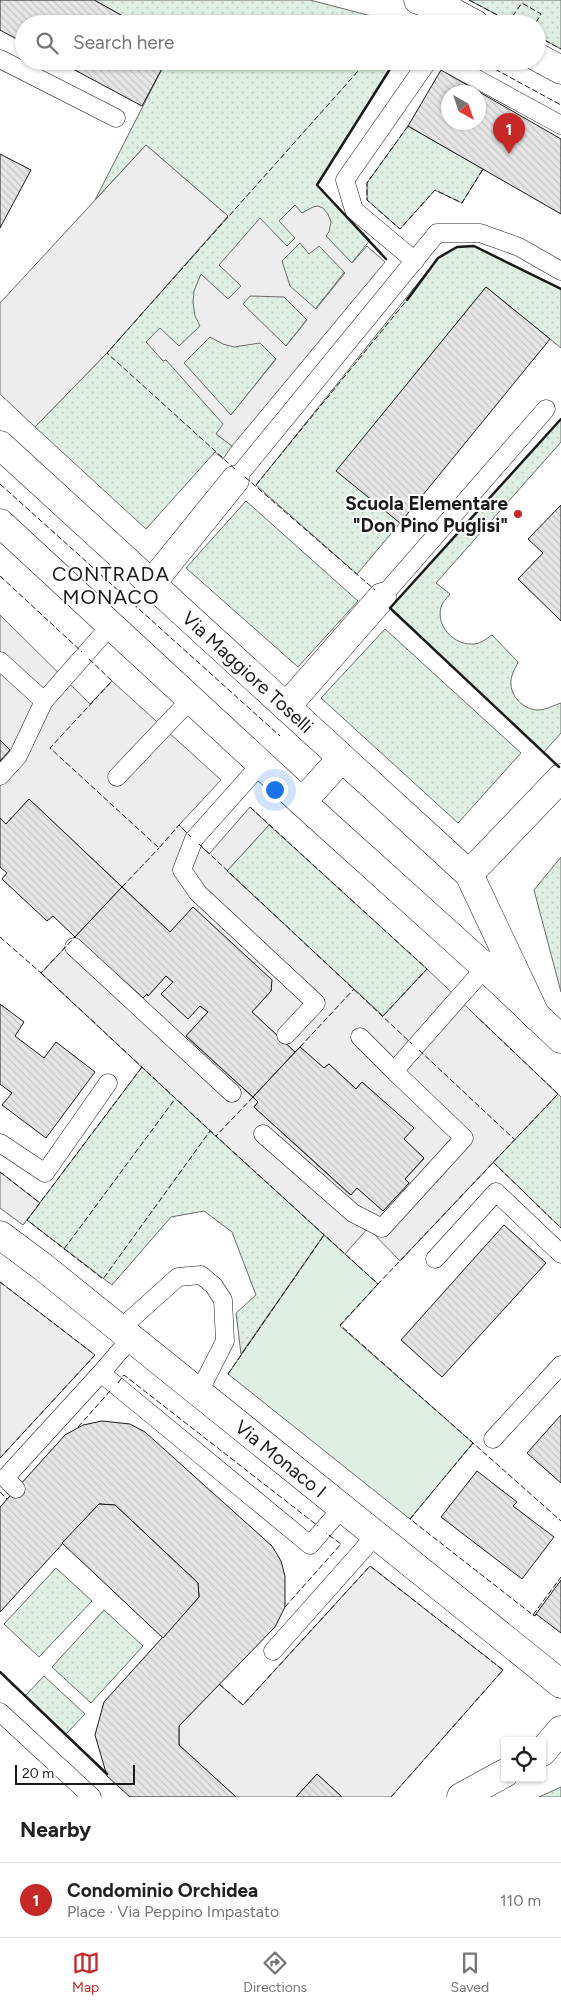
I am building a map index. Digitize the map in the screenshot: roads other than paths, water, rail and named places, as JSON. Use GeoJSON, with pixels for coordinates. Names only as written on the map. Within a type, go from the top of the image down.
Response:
{"type":"FeatureCollection","features":[{"type":"Feature","properties":{"kind":"street"},"geometry":{"type":"LineString","coordinates":[[418,0],[458,15]]}},
{"type":"Feature","properties":{"kind":"street"},"geometry":{"type":"LineString","coordinates":[[546,62],[561,70]]}},
{"type":"Feature","properties":{"kind":"street","name":"Via Maggiore Toselli"},"geometry":{"type":"LineString","coordinates":[[0,445],[469,874],[536,1016]]}},
{"type":"Feature","properties":{"kind":"street"},"geometry":{"type":"LineString","coordinates":[[151,584],[235,480]]}},
{"type":"Feature","properties":{"kind":"street","name":"Via Maggiore Toselli"},"geometry":{"type":"LineString","coordinates":[[0,523],[561,1039]]}},
{"type":"Feature","properties":{"kind":"street"},"geometry":{"type":"LineString","coordinates":[[286,707],[382,597]]}},
{"type":"Feature","properties":{"kind":"street"},"geometry":{"type":"LineString","coordinates":[[302,802],[342,758]]}},
{"type":"Feature","properties":{"kind":"street"},"geometry":{"type":"LineString","coordinates":[[469,874],[561,778]]}},
{"type":"Feature","properties":{"kind":"street","name":"Via Monaco I"},"geometry":{"type":"LineString","coordinates":[[0,1235],[126,1333],[561,1684]]}},
{"type":"Feature","properties":{"kind":"street"},"geometry":{"type":"LineString","coordinates":[[546,1747],[561,1730]]}},
{"type":"Feature","properties":{"kind":"street"},"geometry":{"type":"LineString","coordinates":[[461,1797],[501,1775]]}},
{"type":"Feature","properties":{"kind":"lane"},"geometry":{"type":"LineString","coordinates":[[0,59],[15,67]]}},
{"type":"Feature","properties":{"kind":"lane"},"geometry":{"type":"LineString","coordinates":[[22,70],[116,118]]}},
{"type":"Feature","properties":{"kind":"lane"},"geometry":{"type":"LineString","coordinates":[[415,261],[354,210],[346,180],[422,70]]}},
{"type":"Feature","properties":{"kind":"lane"},"geometry":{"type":"LineString","coordinates":[[460,70],[561,125]]}},
{"type":"Feature","properties":{"kind":"lane"},"geometry":{"type":"LineString","coordinates":[[235,480],[438,233],[480,233],[519,247],[561,271]]}},
{"type":"Feature","properties":{"kind":"lane"},"geometry":{"type":"LineString","coordinates":[[382,597],[546,409]]}},
{"type":"Feature","properties":{"kind":"lane"},"geometry":{"type":"LineString","coordinates":[[0,776],[18,756],[44,701],[111,625]]}},
{"type":"Feature","properties":{"kind":"lane"},"geometry":{"type":"LineString","coordinates":[[0,661],[44,701]]}},
{"type":"Feature","properties":{"kind":"lane"},"geometry":{"type":"LineString","coordinates":[[117,777],[190,699]]}},
{"type":"Feature","properties":{"kind":"lane"},"geometry":{"type":"LineString","coordinates":[[261,764],[194,839],[182,870],[198,893],[316,1004],[286,1036]]}},
{"type":"Feature","properties":{"kind":"lane"},"geometry":{"type":"LineString","coordinates":[[394,1071],[504,946]]}},
{"type":"Feature","properties":{"kind":"lane"},"geometry":{"type":"LineString","coordinates":[[74,947],[232,1093]]}},
{"type":"Feature","properties":{"kind":"lane"},"geometry":{"type":"LineString","coordinates":[[263,1134],[353,1213],[382,1228],[464,1138],[360,1037]]}},
{"type":"Feature","properties":{"kind":"lane"},"geometry":{"type":"LineString","coordinates":[[0,1143],[44,1174],[108,1084]]}},
{"type":"Feature","properties":{"kind":"lane"},"geometry":{"type":"LineString","coordinates":[[436,1259],[496,1192],[561,1254]]}},
{"type":"Feature","properties":{"kind":"lane"},"geometry":{"type":"LineString","coordinates":[[16,1489],[4,1478],[101,1373],[126,1333],[178,1277],[201,1275],[214,1286],[223,1300],[224,1341],[198,1392]]}},
{"type":"Feature","properties":{"kind":"lane"},"geometry":{"type":"LineString","coordinates":[[493,1439],[561,1364]]}},
{"type":"Feature","properties":{"kind":"lane"},"geometry":{"type":"LineString","coordinates":[[101,1373],[310,1545],[342,1508]]}},
{"type":"Feature","properties":{"kind":"lane"},"geometry":{"type":"LineString","coordinates":[[273,1651],[376,1535]]}},
{"type":"Feature","properties":{"kind":"lane"},"geometry":{"type":"LineString","coordinates":[[0,1712],[92,1797]]}},
{"type":"Feature","properties":{"kind":"place","name":"Condominio Orchidea"},"geometry":{"type":"Point","coordinates":[509,154]}},
{"type":"Feature","properties":{"kind":"place","name":"Scuola Elementare \"Don Pino Puglisi\""},"geometry":{"type":"Point","coordinates":[518,514]}},
{"type":"Feature","properties":{"kind":"district","name":"CONTRADA MONACO"},"geometry":{"type":"Point","coordinates":[111,586]}}]}
